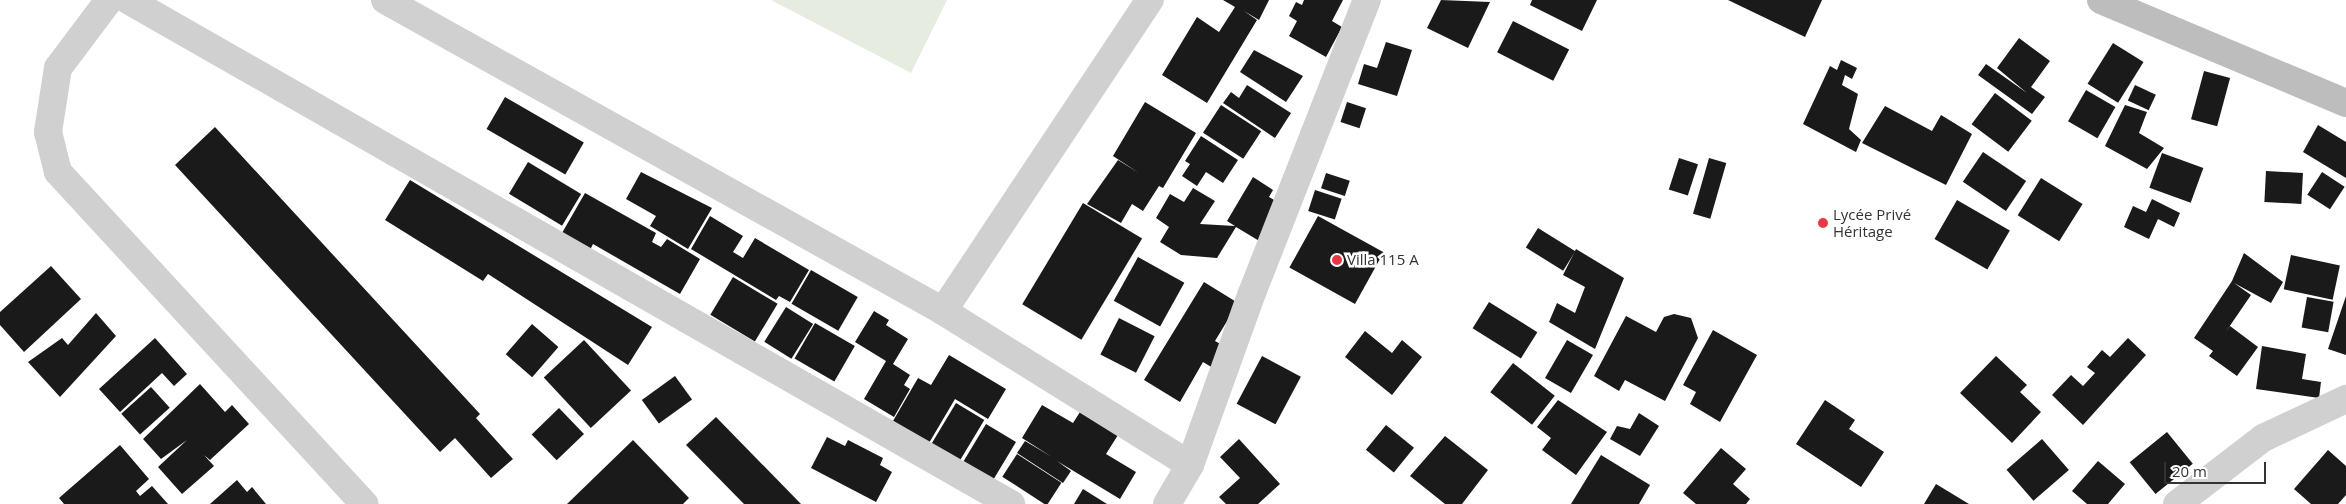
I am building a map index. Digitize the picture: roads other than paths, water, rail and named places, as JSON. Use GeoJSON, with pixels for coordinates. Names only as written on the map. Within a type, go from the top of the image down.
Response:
{"type":"FeatureCollection","features":[{"type":"Feature","properties":{"kind":"street"},"geometry":{"type":"LineString","coordinates":[[109,0],[58,68],[48,132],[58,172],[364,504]]}},
{"type":"Feature","properties":{"kind":"street"},"geometry":{"type":"LineString","coordinates":[[128,0],[1011,504]]}},
{"type":"Feature","properties":{"kind":"street"},"geometry":{"type":"LineString","coordinates":[[384,0],[943,311],[1190,465]]}},
{"type":"Feature","properties":{"kind":"street"},"geometry":{"type":"LineString","coordinates":[[943,311],[1150,0]]}},
{"type":"Feature","properties":{"kind":"street"},"geometry":{"type":"LineString","coordinates":[[1167,504],[1190,465],[1252,292],[1367,0]]}},
{"type":"Feature","properties":{"kind":"street"},"geometry":{"type":"LineString","coordinates":[[2101,0],[2346,103]]}},
{"type":"Feature","properties":{"kind":"street"},"geometry":{"type":"LineString","coordinates":[[2177,504],[2263,438],[2346,399]]}},
{"type":"Feature","properties":{"kind":"place","name":"Lycée Privé Héritage"},"geometry":{"type":"Point","coordinates":[1823,223]}},
{"type":"Feature","properties":{"kind":"place","name":"Villa 115 A"},"geometry":{"type":"Point","coordinates":[1337,260]}}]}
